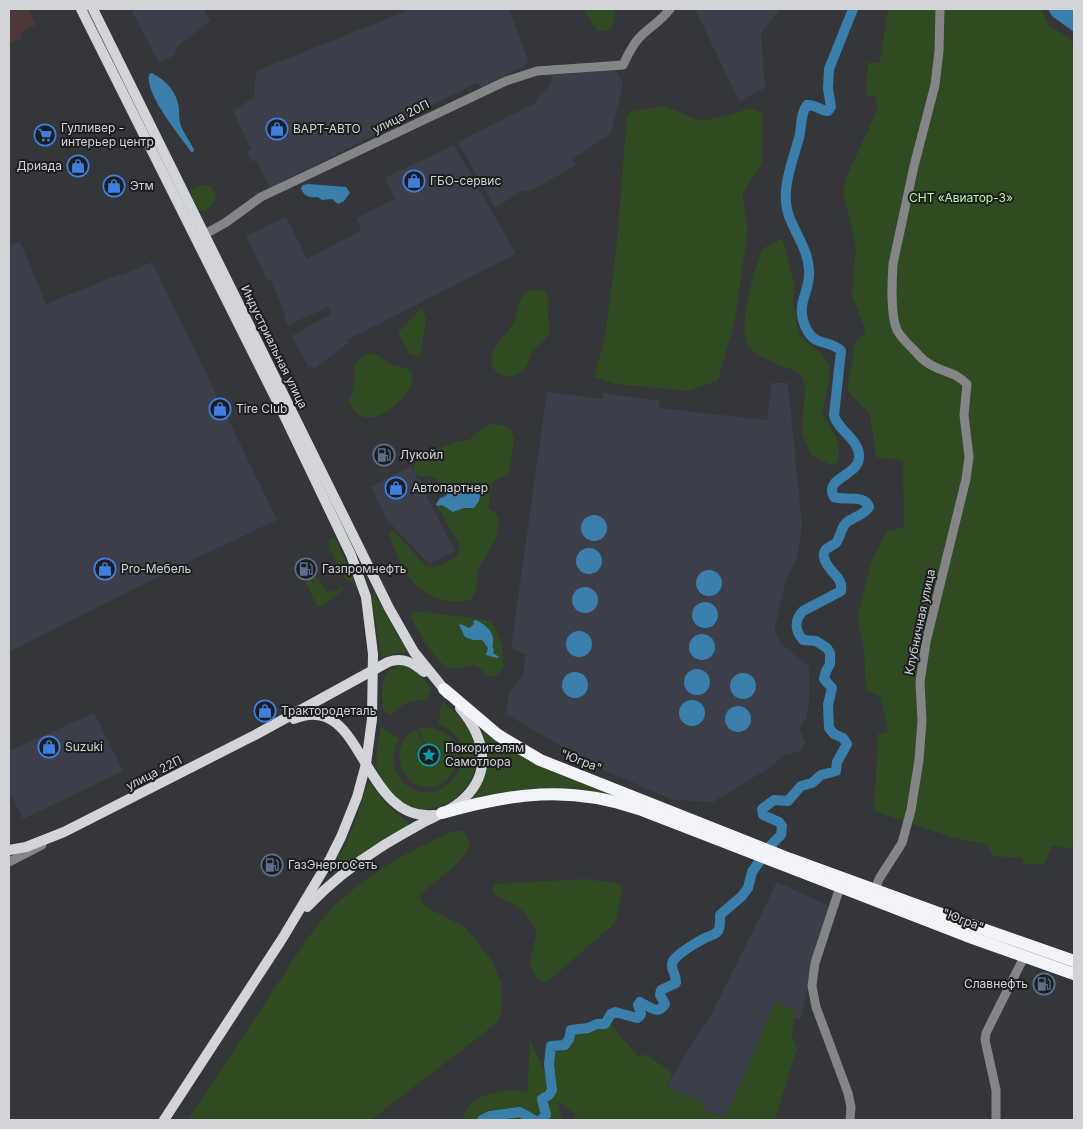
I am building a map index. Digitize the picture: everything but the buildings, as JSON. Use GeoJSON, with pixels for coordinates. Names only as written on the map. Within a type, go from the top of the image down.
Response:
{"type":"FeatureCollection","features":[{"type":"Feature","properties":{"kind":"highway","name":"\"Югра\""},"geometry":{"type":"LineString","coordinates":[[444,689],[498,735],[531,756],[746,846]]}},
{"type":"Feature","properties":{"kind":"highway"},"geometry":{"type":"LineString","coordinates":[[442,813],[521,796],[550,794],[584,795],[609,799],[746,846],[789,863]]}},
{"type":"Feature","properties":{"kind":"highway","name":"\"Югра\""},"geometry":{"type":"LineString","coordinates":[[789,863],[875,890],[1026,951],[1074,974]]}},
{"type":"Feature","properties":{"kind":"highway","name":"\"Югра\""},"geometry":{"type":"LineString","coordinates":[[789,863],[840,887],[1026,951],[1074,961]]}},
{"type":"Feature","properties":{"kind":"main road","name":"Индустриальная улица"},"geometry":{"type":"LineString","coordinates":[[82,9],[282,411],[351,555],[360,576],[367,602],[374,670]]}},
{"type":"Feature","properties":{"kind":"main road","name":"Индустриальная улица"},"geometry":{"type":"LineString","coordinates":[[93,9],[388,608],[414,652],[444,689]]}},
{"type":"Feature","properties":{"kind":"main road"},"geometry":{"type":"LineString","coordinates":[[164,1120],[282,939],[330,860],[341,837],[357,797],[366,764],[372,719],[374,670],[394,660],[410,661],[444,689],[474,726],[479,737],[482,752],[482,766],[477,780],[470,792],[460,802],[382,847],[342,875],[306,908],[282,939]]}},
{"type":"Feature","properties":{"kind":"main road","name":"улица 22П"},"geometry":{"type":"LineString","coordinates":[[9,850],[31,846],[64,832],[254,736],[374,670]]}},
{"type":"Feature","properties":{"kind":"main road","name":"улица 22П"},"geometry":{"type":"LineString","coordinates":[[254,736],[299,716],[322,715],[342,727],[366,764]]}},
{"type":"Feature","properties":{"kind":"main road"},"geometry":{"type":"LineString","coordinates":[[366,764],[383,790],[400,807],[422,816],[442,813]]}},
{"type":"Feature","properties":{"kind":"street","name":"улица 20П"},"geometry":{"type":"LineString","coordinates":[[205,234],[225,223],[261,197],[506,81],[537,71],[623,66],[634,43],[660,22],[670,9]]}},
{"type":"Feature","properties":{"kind":"street","name":"Клубничная улица"},"geometry":{"type":"LineString","coordinates":[[875,890],[879,879],[902,843],[911,810],[919,760],[922,720],[920,682],[926,642],[966,480],[969,457],[964,415],[967,384],[958,375],[933,366],[919,356],[900,335],[894,318],[893,264],[914,166],[935,85],[939,51],[940,9]]}},
{"type":"Feature","properties":{"kind":"street"},"geometry":{"type":"LineString","coordinates":[[9,862],[64,832]]}},
{"type":"Feature","properties":{"kind":"street"},"geometry":{"type":"LineString","coordinates":[[840,887],[815,962],[812,986],[816,1008],[848,1092],[851,1107],[850,1120]]}},
{"type":"Feature","properties":{"kind":"street"},"geometry":{"type":"LineString","coordinates":[[996,1120],[996,1090],[986,1046],[986,1033],[1026,951]]}},
{"type":"Feature","properties":{"kind":"shaded area"},"geometry":{"type":"Polygon","coordinates":[[[9,9],[28,9],[36,25],[20,33],[22,38],[9,44],[9,9]]]}},
{"type":"Feature","properties":{"kind":"shaded area"},"geometry":{"type":"Polygon","coordinates":[[[131,9],[204,9],[210,21],[177,47],[175,55],[159,63],[131,9]]]}},
{"type":"Feature","properties":{"kind":"shaded area"},"geometry":{"type":"Polygon","coordinates":[[[411,9],[509,9],[529,63],[482,87],[476,83],[270,188],[256,160],[252,162],[247,151],[251,149],[233,111],[254,97],[256,71],[411,9]]]}},
{"type":"Feature","properties":{"kind":"shaded area"},"geometry":{"type":"Polygon","coordinates":[[[695,9],[780,9],[761,33],[765,88],[739,101],[695,9]]]}},
{"type":"Feature","properties":{"kind":"shaded area"},"geometry":{"type":"Polygon","coordinates":[[[615,70],[623,82],[611,134],[572,159],[576,165],[531,191],[521,191],[495,208],[458,142],[535,103],[549,87],[553,75],[615,70]]]}},
{"type":"Feature","properties":{"kind":"shaded area"},"geometry":{"type":"Polygon","coordinates":[[[454,145],[516,254],[347,340],[348,343],[314,369],[312,366],[309,367],[292,336],[331,314],[328,307],[289,325],[284,319],[284,311],[270,279],[267,280],[246,236],[286,217],[307,259],[358,232],[361,228],[357,218],[395,199],[385,178],[454,145]]]}},
{"type":"Feature","properties":{"kind":"shaded area"},"geometry":{"type":"Polygon","coordinates":[[[20,241],[46,304],[120,274],[121,276],[152,262],[277,520],[190,561],[9,652],[9,246],[20,241]]]}},
{"type":"Feature","properties":{"kind":"shaded area"},"geometry":{"type":"Polygon","coordinates":[[[772,383],[788,383],[802,525],[797,558],[786,581],[774,631],[781,643],[809,667],[809,700],[806,719],[801,724],[800,730],[805,742],[801,751],[782,756],[774,765],[713,802],[673,800],[599,768],[506,714],[509,693],[522,677],[526,655],[511,648],[547,392],[602,399],[603,393],[660,401],[659,408],[767,420],[772,383]]]}},
{"type":"Feature","properties":{"kind":"shaded area"},"geometry":{"type":"Polygon","coordinates":[[[411,466],[455,551],[429,564],[387,520],[371,487],[411,466]]]}},
{"type":"Feature","properties":{"kind":"shaded area"},"geometry":{"type":"Polygon","coordinates":[[[94,713],[123,771],[23,819],[9,790],[9,751],[94,713]]]}},
{"type":"Feature","properties":{"kind":"shaded area"},"geometry":{"type":"Polygon","coordinates":[[[777,882],[829,906],[811,961],[807,993],[801,1018],[794,1018],[795,1010],[774,1002],[747,1070],[725,1117],[703,1110],[705,1104],[667,1087],[703,1025],[707,1023],[777,882]]]}},
{"type":"Feature","properties":{"kind":"green space"},"geometry":{"type":"Polygon","coordinates":[[[585,9],[614,9],[614,23],[608,31],[597,30],[585,9]]]}},
{"type":"Feature","properties":{"kind":"green space","name":"СНТ «Авиатор-3»"},"geometry":{"type":"Polygon","coordinates":[[[888,9],[1041,9],[1048,25],[1074,41],[1074,846],[1068,849],[1052,845],[1044,865],[1023,864],[1022,858],[992,856],[988,845],[952,837],[874,811],[878,734],[888,732],[881,697],[866,690],[864,650],[857,619],[871,562],[887,531],[904,527],[903,461],[876,457],[870,414],[847,390],[855,343],[866,332],[852,295],[856,247],[843,192],[848,173],[877,111],[876,96],[866,96],[868,63],[880,62],[888,9]]]}},
{"type":"Feature","properties":{"kind":"green space"},"geometry":{"type":"Polygon","coordinates":[[[666,106],[695,119],[708,120],[750,108],[761,112],[763,123],[762,164],[742,194],[748,229],[735,320],[718,380],[690,391],[615,384],[594,377],[605,338],[617,240],[627,115],[635,110],[666,106]]]}},
{"type":"Feature","properties":{"kind":"green space"},"geometry":{"type":"Polygon","coordinates":[[[199,185],[210,186],[216,194],[215,202],[204,212],[198,211],[189,193],[199,185]]]}},
{"type":"Feature","properties":{"kind":"green space"},"geometry":{"type":"Polygon","coordinates":[[[782,238],[795,286],[793,301],[799,335],[822,354],[829,366],[829,380],[822,413],[838,441],[839,460],[833,466],[811,455],[802,434],[805,386],[801,374],[759,355],[749,347],[746,338],[745,327],[748,299],[762,249],[782,238]]]}},
{"type":"Feature","properties":{"kind":"green space"},"geometry":{"type":"Polygon","coordinates":[[[534,289],[543,290],[549,297],[548,335],[532,352],[527,366],[523,370],[516,375],[504,376],[495,371],[492,366],[492,354],[513,324],[522,297],[534,289]]]}},
{"type":"Feature","properties":{"kind":"green space"},"geometry":{"type":"Polygon","coordinates":[[[422,308],[426,320],[420,356],[410,355],[398,333],[422,308]]]}},
{"type":"Feature","properties":{"kind":"green space"},"geometry":{"type":"Polygon","coordinates":[[[372,354],[392,365],[410,370],[413,377],[412,384],[407,392],[392,408],[383,414],[365,417],[354,410],[349,400],[353,388],[356,364],[361,358],[372,354]]]}},
{"type":"Feature","properties":{"kind":"green space"},"geometry":{"type":"Polygon","coordinates":[[[492,424],[504,425],[511,431],[514,439],[508,474],[494,481],[490,488],[488,508],[498,517],[497,536],[478,569],[476,587],[471,599],[454,602],[446,601],[422,590],[409,578],[397,556],[389,532],[391,530],[394,531],[425,565],[434,567],[457,556],[460,545],[437,506],[442,505],[453,512],[464,508],[471,509],[479,501],[482,491],[461,485],[448,487],[447,490],[447,484],[428,476],[417,475],[414,465],[427,454],[455,442],[470,439],[482,428],[492,424]]]}},
{"type":"Feature","properties":{"kind":"green space"},"geometry":{"type":"Polygon","coordinates":[[[335,537],[353,578],[352,582],[346,580],[329,548],[329,540],[335,537]]]}},
{"type":"Feature","properties":{"kind":"green space"},"geometry":{"type":"Polygon","coordinates":[[[316,577],[322,583],[326,592],[343,589],[321,607],[316,605],[306,582],[316,577]]]}},
{"type":"Feature","properties":{"kind":"green space"},"geometry":{"type":"Polygon","coordinates":[[[373,594],[407,652],[394,653],[381,658],[373,594]]]}},
{"type":"Feature","properties":{"kind":"green space"},"geometry":{"type":"Polygon","coordinates":[[[416,611],[491,622],[495,627],[502,646],[504,668],[497,675],[488,676],[475,665],[457,668],[447,667],[438,659],[426,643],[411,615],[416,611]],[[480,622],[469,628],[461,624],[459,625],[465,637],[473,640],[483,640],[488,648],[487,655],[497,658],[493,653],[490,632],[480,622]]]}},
{"type":"Feature","properties":{"kind":"green space"},"geometry":{"type":"Polygon","coordinates":[[[403,665],[415,671],[431,688],[427,700],[416,700],[407,703],[390,715],[383,710],[383,682],[389,671],[403,665]]]}},
{"type":"Feature","properties":{"kind":"green space"},"geometry":{"type":"Polygon","coordinates":[[[442,702],[465,723],[475,743],[476,763],[470,781],[458,796],[443,805],[425,809],[407,805],[390,791],[378,772],[377,752],[381,726],[399,739],[395,749],[394,763],[400,778],[414,790],[429,792],[443,788],[454,778],[461,764],[462,749],[455,735],[438,724],[442,702]]]}},
{"type":"Feature","properties":{"kind":"green space"},"geometry":{"type":"Polygon","coordinates":[[[433,728],[450,738],[457,749],[458,756],[454,771],[450,776],[444,782],[432,787],[420,786],[410,781],[403,772],[400,761],[400,749],[405,739],[416,730],[426,749],[422,754],[424,759],[429,762],[434,759],[434,752],[431,749],[427,749],[418,729],[433,728]]]}},
{"type":"Feature","properties":{"kind":"green space"},"geometry":{"type":"Polygon","coordinates":[[[482,730],[622,799],[471,799],[482,783],[487,767],[487,749],[482,730]]]}},
{"type":"Feature","properties":{"kind":"green space"},"geometry":{"type":"Polygon","coordinates":[[[370,782],[385,803],[409,823],[407,826],[384,838],[334,874],[332,872],[333,869],[350,835],[365,790],[370,782]]]}},
{"type":"Feature","properties":{"kind":"green space"},"geometry":{"type":"Polygon","coordinates":[[[454,831],[463,831],[468,837],[469,846],[465,855],[419,895],[423,905],[466,928],[492,961],[501,983],[502,1009],[498,1022],[371,1120],[188,1120],[305,942],[323,918],[354,888],[386,866],[454,831]]]}},
{"type":"Feature","properties":{"kind":"green space"},"geometry":{"type":"Polygon","coordinates":[[[586,879],[620,884],[623,890],[615,923],[546,983],[534,974],[531,968],[531,956],[537,935],[532,924],[519,908],[492,892],[495,884],[586,879]]]}},
{"type":"Feature","properties":{"kind":"green space"},"geometry":{"type":"Polygon","coordinates":[[[774,1002],[795,1010],[792,1037],[797,1048],[775,1120],[572,1120],[576,1115],[558,1101],[562,1120],[462,1120],[472,1104],[488,1094],[508,1090],[527,1092],[530,1040],[554,1091],[553,1049],[566,1046],[574,1033],[586,1032],[611,1023],[639,1057],[645,1054],[673,1073],[667,1087],[705,1104],[703,1110],[725,1117],[747,1070],[774,1002]]]}},
{"type":"Feature","properties":{"kind":"water"},"geometry":{"type":"Polygon","coordinates":[[[1048,9],[1074,9],[1074,32],[1052,16],[1048,9]]]}},
{"type":"Feature","properties":{"kind":"water"},"geometry":{"type":"Polygon","coordinates":[[[152,73],[167,84],[174,93],[178,104],[181,126],[194,150],[192,153],[172,126],[152,93],[149,74],[152,73]]]}},
{"type":"Feature","properties":{"kind":"water"},"geometry":{"type":"Polygon","coordinates":[[[303,185],[346,187],[350,193],[344,201],[338,204],[332,199],[322,200],[318,197],[306,195],[301,188],[303,185]]]}},
{"type":"Feature","properties":{"kind":"water"},"geometry":{"type":"Polygon","coordinates":[[[450,485],[476,485],[482,488],[479,501],[474,508],[464,508],[453,512],[442,505],[437,506],[436,504],[440,498],[446,496],[450,485]]]}},
{"type":"Feature","properties":{"kind":"water"},"geometry":{"type":"Polygon","coordinates":[[[594,515],[603,519],[607,528],[603,537],[594,541],[585,537],[581,528],[585,519],[594,515]]]}},
{"type":"Feature","properties":{"kind":"water"},"geometry":{"type":"Polygon","coordinates":[[[589,548],[598,552],[602,561],[598,570],[589,574],[580,570],[576,561],[580,552],[589,548]]]}},
{"type":"Feature","properties":{"kind":"water"},"geometry":{"type":"Polygon","coordinates":[[[709,570],[718,574],[722,583],[718,592],[709,596],[700,592],[696,583],[700,574],[709,570]]]}},
{"type":"Feature","properties":{"kind":"water"},"geometry":{"type":"Polygon","coordinates":[[[585,587],[594,591],[598,600],[594,609],[585,613],[576,609],[572,600],[576,591],[585,587]]]}},
{"type":"Feature","properties":{"kind":"water"},"geometry":{"type":"Polygon","coordinates":[[[705,602],[714,606],[718,615],[714,624],[705,628],[696,624],[692,615],[696,606],[705,602]]]}},
{"type":"Feature","properties":{"kind":"water"},"geometry":{"type":"Polygon","coordinates":[[[476,620],[486,627],[492,635],[493,653],[499,657],[486,655],[488,648],[482,640],[473,640],[465,637],[459,625],[461,624],[469,628],[474,624],[473,621],[476,620]]]}},
{"type":"Feature","properties":{"kind":"water"},"geometry":{"type":"Polygon","coordinates":[[[579,631],[588,635],[592,644],[588,653],[579,657],[570,653],[566,644],[570,635],[579,631]]]}},
{"type":"Feature","properties":{"kind":"water"},"geometry":{"type":"Polygon","coordinates":[[[702,634],[711,638],[715,647],[711,656],[702,660],[693,656],[689,647],[693,638],[702,634]]]}},
{"type":"Feature","properties":{"kind":"water"},"geometry":{"type":"Polygon","coordinates":[[[697,669],[706,673],[710,682],[706,691],[697,695],[688,691],[684,682],[688,673],[697,669]]]}},
{"type":"Feature","properties":{"kind":"water"},"geometry":{"type":"Polygon","coordinates":[[[575,672],[584,676],[588,685],[584,694],[575,698],[566,694],[562,685],[566,676],[575,672]]]}},
{"type":"Feature","properties":{"kind":"water"},"geometry":{"type":"Polygon","coordinates":[[[743,673],[752,677],[756,686],[752,695],[743,699],[734,695],[730,686],[734,677],[743,673]]]}},
{"type":"Feature","properties":{"kind":"water"},"geometry":{"type":"Polygon","coordinates":[[[692,700],[701,704],[705,713],[701,722],[692,726],[683,722],[679,713],[683,704],[692,700]]]}},
{"type":"Feature","properties":{"kind":"water"},"geometry":{"type":"Polygon","coordinates":[[[738,706],[747,710],[751,719],[747,728],[738,732],[729,728],[725,719],[729,710],[738,706]]]}},
{"type":"Feature","properties":{"kind":"waterway"},"geometry":{"type":"LineString","coordinates":[[541,1120],[546,1115],[542,1099],[549,1095],[552,1090],[549,1064],[551,1046],[565,1045],[571,1030],[605,1024],[611,1014],[615,1012],[637,1018],[641,1014],[638,1005],[640,1002],[656,1010],[662,1008],[665,1004],[660,995],[661,990],[676,983],[672,966],[673,961],[688,948],[718,931],[720,915],[742,896],[748,888],[752,872],[771,845],[781,835],[782,826],[779,822],[763,815],[762,809],[774,800],[788,801],[801,786],[812,783],[821,775],[836,771],[837,762],[847,744],[843,738],[834,734],[829,728],[828,705],[832,688],[824,679],[830,664],[830,653],[827,648],[816,641],[803,640],[798,633],[797,622],[803,611],[841,591],[840,581],[825,562],[824,552],[836,543],[847,522],[862,514],[869,507],[867,503],[859,499],[834,497],[832,491],[833,485],[857,464],[859,452],[853,440],[839,426],[834,415],[841,351],[832,345],[813,338],[802,318],[802,304],[808,285],[809,270],[804,249],[789,216],[786,187],[799,138],[802,116],[807,105],[828,111],[831,107],[828,89],[829,69],[853,9]]}},
{"type":"Feature","properties":{"kind":"waterway"},"geometry":{"type":"LineString","coordinates":[[482,1120],[490,1116],[520,1112],[534,1120]]}},
{"type":"Feature","properties":{"kind":"place","name":"ВАРТ-АВТО"},"geometry":{"type":"Point","coordinates":[277,129]}},
{"type":"Feature","properties":{"kind":"place","name":"Гулливер - интерьер центр"},"geometry":{"type":"Point","coordinates":[45,135]}},
{"type":"Feature","properties":{"kind":"place","name":"Дриада"},"geometry":{"type":"Point","coordinates":[78,166]}},
{"type":"Feature","properties":{"kind":"place","name":"ГБО-сервис"},"geometry":{"type":"Point","coordinates":[414,181]}},
{"type":"Feature","properties":{"kind":"place","name":"Этм"},"geometry":{"type":"Point","coordinates":[114,186]}},
{"type":"Feature","properties":{"kind":"place","name":"Tire Club"},"geometry":{"type":"Point","coordinates":[220,409]}},
{"type":"Feature","properties":{"kind":"place","name":"Лукойл"},"geometry":{"type":"Point","coordinates":[384,455]}},
{"type":"Feature","properties":{"kind":"place","name":"Автопартнер"},"geometry":{"type":"Point","coordinates":[396,488]}},
{"type":"Feature","properties":{"kind":"place","name":"Pro-Мебель"},"geometry":{"type":"Point","coordinates":[105,569]}},
{"type":"Feature","properties":{"kind":"place","name":"Газпромнефть"},"geometry":{"type":"Point","coordinates":[306,569]}},
{"type":"Feature","properties":{"kind":"place","name":"Трактородеталь"},"geometry":{"type":"Point","coordinates":[265,711]}},
{"type":"Feature","properties":{"kind":"place","name":"Suzuki"},"geometry":{"type":"Point","coordinates":[49,747]}},
{"type":"Feature","properties":{"kind":"place","name":"Покорителям Самотлора"},"geometry":{"type":"Point","coordinates":[429,755]}},
{"type":"Feature","properties":{"kind":"place","name":"ГазЭнергоСеть"},"geometry":{"type":"Point","coordinates":[272,865]}},
{"type":"Feature","properties":{"kind":"place","name":"Славнефть"},"geometry":{"type":"Point","coordinates":[1044,984]}}]}
